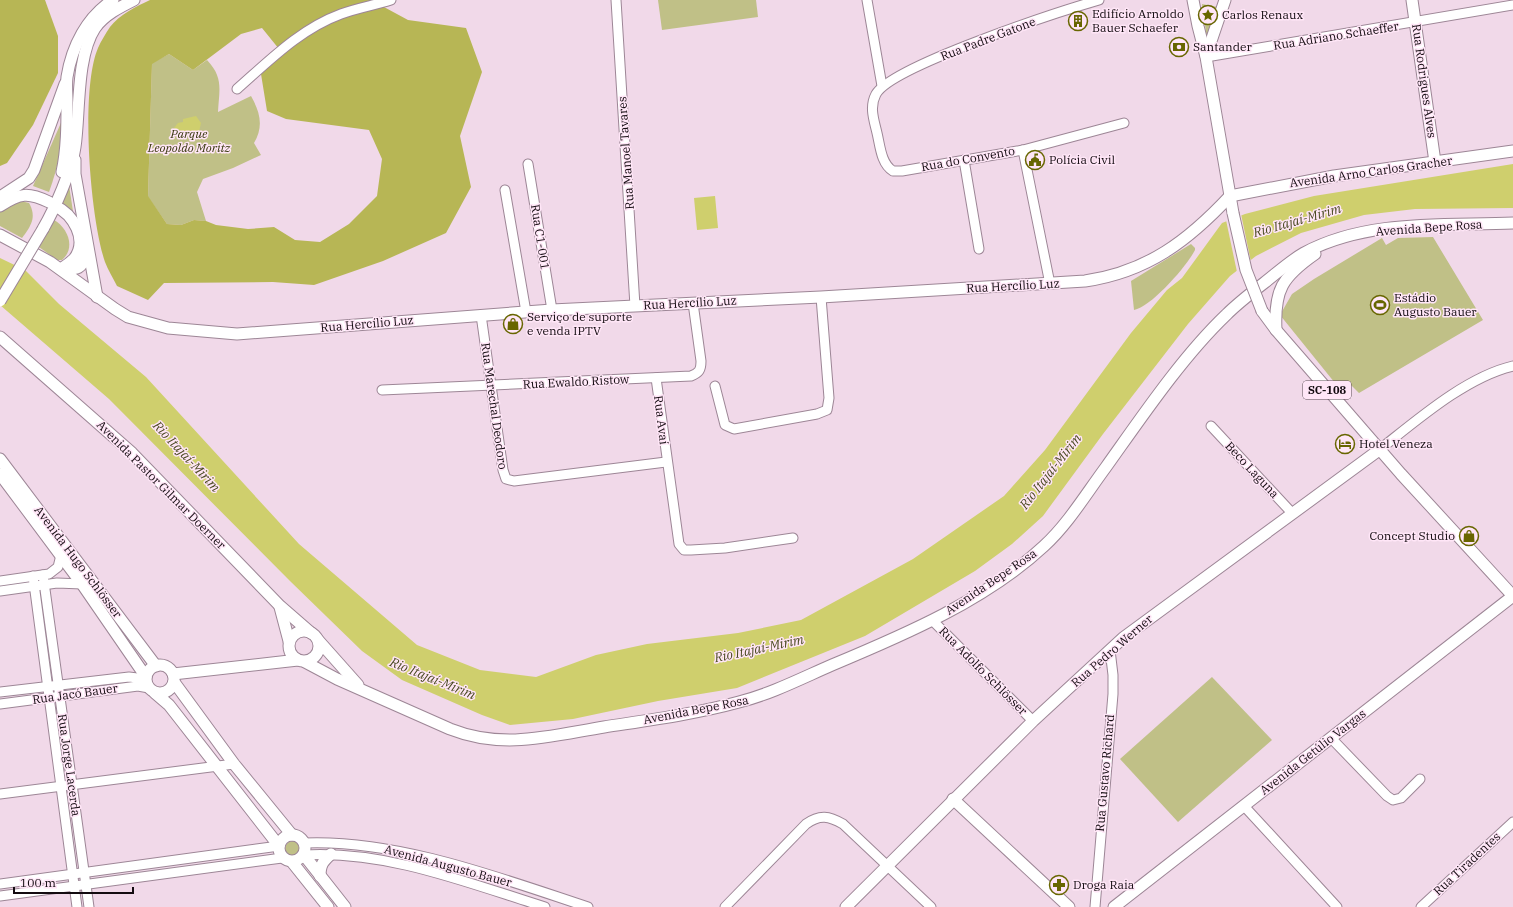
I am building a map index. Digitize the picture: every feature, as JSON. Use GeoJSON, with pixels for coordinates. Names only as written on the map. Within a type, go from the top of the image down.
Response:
{"type":"FeatureCollection","features":[{"type":"Feature","properties":{"kind":"main road"},"geometry":{"type":"LineString","coordinates":[[0,197],[29,178],[34,170],[67,78],[74,53],[84,30],[95,15],[113,0]]}},
{"type":"Feature","properties":{"kind":"main road"},"geometry":{"type":"LineString","coordinates":[[97,297],[88,254],[85,222],[75,174],[75,149],[83,66],[95,29],[113,12],[134,0]]}},
{"type":"Feature","properties":{"kind":"main road"},"geometry":{"type":"LineString","coordinates":[[1194,0],[1198,26],[1206,57],[1230,196]]}},
{"type":"Feature","properties":{"kind":"main road"},"geometry":{"type":"LineString","coordinates":[[1206,57],[1225,0]]}},
{"type":"Feature","properties":{"kind":"main road","name":"Rua Rodrigues Alves"},"geometry":{"type":"LineString","coordinates":[[1412,0],[1435,162]]}},
{"type":"Feature","properties":{"kind":"main road"},"geometry":{"type":"LineString","coordinates":[[52,204],[64,164],[66,147],[67,78]]}},
{"type":"Feature","properties":{"kind":"main road"},"geometry":{"type":"LineString","coordinates":[[0,300],[52,204],[75,149]]}},
{"type":"Feature","properties":{"kind":"main road","name":"Avenida Arno Carlos Gracher"},"geometry":{"type":"LineString","coordinates":[[1230,196],[1334,176],[1513,151]]}},
{"type":"Feature","properties":{"kind":"main road"},"geometry":{"type":"LineString","coordinates":[[0,206],[9,200],[28,194],[38,196],[69,214],[75,223],[80,243],[74,258],[61,269]]}},
{"type":"Feature","properties":{"kind":"main road","name":"Rua Hercílio Luz"},"geometry":{"type":"LineString","coordinates":[[0,235],[61,269],[97,297],[128,317],[157,326],[237,334],[552,310],[821,297],[1085,281],[1112,277],[1162,254],[1191,235],[1230,196]]}},
{"type":"Feature","properties":{"kind":"main road","name":"SC-108"},"geometry":{"type":"LineString","coordinates":[[1230,196],[1246,270],[1262,311],[1276,330],[1379,450],[1513,596]]}},
{"type":"Feature","properties":{"kind":"main road"},"geometry":{"type":"LineString","coordinates":[[0,286],[42,223]]}},
{"type":"Feature","properties":{"kind":"main road","name":"Avenida Bepe Rosa"},"geometry":{"type":"LineString","coordinates":[[301,661],[337,679],[466,735],[494,741],[525,740],[700,711],[740,702],[781,687],[932,621],[1021,565],[1052,538],[1065,524],[1180,368],[1225,316],[1288,263],[1319,246],[1344,237],[1386,229],[1410,226],[1513,223]]}},
{"type":"Feature","properties":{"kind":"main road"},"geometry":{"type":"LineString","coordinates":[[1276,330],[1275,317],[1278,299],[1284,280],[1308,259],[1344,237]]}},
{"type":"Feature","properties":{"kind":"main road"},"geometry":{"type":"LineString","coordinates":[[61,269],[76,270],[80,268],[88,254]]}},
{"type":"Feature","properties":{"kind":"main road","name":"Avenida Pastor Gilmar Doerner"},"geometry":{"type":"LineString","coordinates":[[0,337],[132,453],[280,606],[314,636]]}},
{"type":"Feature","properties":{"kind":"main road","name":"Rua Pedro Werner"},"geometry":{"type":"LineString","coordinates":[[846,907],[1033,721],[1110,650],[1155,613],[1379,450]]}},
{"type":"Feature","properties":{"kind":"main road","name":"Avenida Hugo Schlösser"},"geometry":{"type":"LineString","coordinates":[[0,459],[156,666]]}},
{"type":"Feature","properties":{"kind":"main road","name":"Avenida Hugo Schlösser"},"geometry":{"type":"LineString","coordinates":[[0,474],[82,584],[149,684],[169,705],[218,766],[279,846]]}},
{"type":"Feature","properties":{"kind":"main road","name":"Avenida Getúlio Vargas"},"geometry":{"type":"LineString","coordinates":[[1114,907],[1513,596]]}},
{"type":"Feature","properties":{"kind":"main road","name":"Avenida Pastor Gilmar Doerner"},"geometry":{"type":"LineString","coordinates":[[280,606],[289,643]]}},
{"type":"Feature","properties":{"kind":"main road"},"geometry":{"type":"LineString","coordinates":[[173,678],[262,664],[301,661],[316,656],[319,648],[314,636],[306,631],[296,633],[278,656],[262,664]]}},
{"type":"Feature","properties":{"kind":"main road","name":"Avenida Bepe Rosa"},"geometry":{"type":"LineString","coordinates":[[314,636],[361,689]]}},
{"type":"Feature","properties":{"kind":"main road"},"geometry":{"type":"LineString","coordinates":[[289,643],[291,655],[301,661]]}},
{"type":"Feature","properties":{"kind":"main road"},"geometry":{"type":"LineString","coordinates":[[173,678],[167,691],[149,684],[149,670],[156,666],[164,666],[173,678],[234,764],[292,835],[299,837],[304,843],[304,855],[345,907]]}},
{"type":"Feature","properties":{"kind":"main road"},"geometry":{"type":"LineString","coordinates":[[953,799],[1069,907]]}},
{"type":"Feature","properties":{"kind":"main road"},"geometry":{"type":"LineString","coordinates":[[292,835],[284,838],[279,846],[287,860],[328,907]]}},
{"type":"Feature","properties":{"kind":"main road"},"geometry":{"type":"LineString","coordinates":[[320,876],[320,869],[323,861],[331,854]]}},
{"type":"Feature","properties":{"kind":"main road"},"geometry":{"type":"LineString","coordinates":[[287,860],[299,860],[304,855]]}},
{"type":"Feature","properties":{"kind":"street"},"geometry":{"type":"LineString","coordinates":[[237,89],[287,46],[315,26],[342,14],[392,0]]}},
{"type":"Feature","properties":{"kind":"street","name":"Rua Manoel Tavares"},"geometry":{"type":"LineString","coordinates":[[616,0],[635,306]]}},
{"type":"Feature","properties":{"kind":"street"},"geometry":{"type":"LineString","coordinates":[[867,0],[882,86]]}},
{"type":"Feature","properties":{"kind":"street","name":"Rua Padre Gatone"},"geometry":{"type":"LineString","coordinates":[[882,86],[907,72],[985,39],[1032,21],[1099,0]]}},
{"type":"Feature","properties":{"kind":"street","name":"Rua Adriano Schaeffer"},"geometry":{"type":"LineString","coordinates":[[1206,57],[1513,5]]}},
{"type":"Feature","properties":{"kind":"street","name":"Rua do Convento"},"geometry":{"type":"LineString","coordinates":[[882,86],[876,94],[872,107],[884,162],[889,169],[893,171],[902,171],[1023,150],[1050,284]]}},
{"type":"Feature","properties":{"kind":"street"},"geometry":{"type":"LineString","coordinates":[[1023,150],[1124,123]]}},
{"type":"Feature","properties":{"kind":"street"},"geometry":{"type":"LineString","coordinates":[[964,160],[980,249]]}},
{"type":"Feature","properties":{"kind":"street","name":"Rua C1-001"},"geometry":{"type":"LineString","coordinates":[[528,164],[552,310]]}},
{"type":"Feature","properties":{"kind":"street"},"geometry":{"type":"LineString","coordinates":[[505,190],[526,312]]}},
{"type":"Feature","properties":{"kind":"street"},"geometry":{"type":"LineString","coordinates":[[715,386],[725,425],[734,429],[817,414],[827,410],[829,398],[821,297]]}},
{"type":"Feature","properties":{"kind":"street","name":"Rua Ewaldo Ristow"},"geometry":{"type":"LineString","coordinates":[[382,390],[691,376],[697,374],[701,369],[694,303]]}},
{"type":"Feature","properties":{"kind":"street","name":"Rua Marechal Deodoro"},"geometry":{"type":"LineString","coordinates":[[481,315],[490,386],[503,470],[506,479],[510,480],[666,462]]}},
{"type":"Feature","properties":{"kind":"street"},"geometry":{"type":"LineString","coordinates":[[1379,450],[1474,381],[1498,369],[1513,366]]}},
{"type":"Feature","properties":{"kind":"street","name":"Rua Avaí"},"geometry":{"type":"LineString","coordinates":[[656,378],[666,462],[677,535],[679,544],[684,550],[725,548],[793,538]]}},
{"type":"Feature","properties":{"kind":"street","name":"Beco Laguna"},"geometry":{"type":"LineString","coordinates":[[1211,426],[1292,513]]}},
{"type":"Feature","properties":{"kind":"street"},"geometry":{"type":"LineString","coordinates":[[0,581],[43,575],[54,571],[58,567],[61,555]]}},
{"type":"Feature","properties":{"kind":"street","name":"Rua Jorge Lacerda"},"geometry":{"type":"LineString","coordinates":[[43,575],[89,907]]}},
{"type":"Feature","properties":{"kind":"street","name":"Rua Jorge Lacerda"},"geometry":{"type":"LineString","coordinates":[[32,576],[77,907]]}},
{"type":"Feature","properties":{"kind":"street"},"geometry":{"type":"LineString","coordinates":[[0,591],[44,585],[82,584]]}},
{"type":"Feature","properties":{"kind":"street","name":"Rua Adolfo Schlösser"},"geometry":{"type":"LineString","coordinates":[[932,621],[1033,721]]}},
{"type":"Feature","properties":{"kind":"street","name":"Rua Gustavo Richard"},"geometry":{"type":"LineString","coordinates":[[1095,907],[1094,895],[1112,694],[1113,675],[1110,650]]}},
{"type":"Feature","properties":{"kind":"street","name":"Rua Jacó Bauer"},"geometry":{"type":"LineString","coordinates":[[0,692],[58,684],[129,677],[149,684]]}},
{"type":"Feature","properties":{"kind":"street","name":"Rua Jacó Bauer"},"geometry":{"type":"LineString","coordinates":[[0,704],[149,684]]}},
{"type":"Feature","properties":{"kind":"street"},"geometry":{"type":"LineString","coordinates":[[1331,738],[1387,796],[1393,800],[1401,798],[1420,779]]}},
{"type":"Feature","properties":{"kind":"street"},"geometry":{"type":"LineString","coordinates":[[0,794],[234,764]]}},
{"type":"Feature","properties":{"kind":"street"},"geometry":{"type":"LineString","coordinates":[[1244,806],[1337,907]]}},
{"type":"Feature","properties":{"kind":"street"},"geometry":{"type":"LineString","coordinates":[[725,907],[806,824],[814,818],[828,816],[843,824],[932,907]]}},
{"type":"Feature","properties":{"kind":"street","name":"Rua Tiradentes"},"geometry":{"type":"LineString","coordinates":[[1421,907],[1513,822]]}},
{"type":"Feature","properties":{"kind":"street","name":"Avenida Augusto Bauer"},"geometry":{"type":"LineString","coordinates":[[304,843],[342,843],[400,852],[468,870],[557,897],[569,904],[588,907]]}},
{"type":"Feature","properties":{"kind":"street"},"geometry":{"type":"LineString","coordinates":[[10,895],[4,884],[279,846]]}},
{"type":"Feature","properties":{"kind":"street"},"geometry":{"type":"LineString","coordinates":[[398,864],[400,852]]}},
{"type":"Feature","properties":{"kind":"street","name":"Avenida Augusto Bauer"},"geometry":{"type":"LineString","coordinates":[[304,855],[331,854],[352,856],[398,864],[465,881],[546,907]]}},
{"type":"Feature","properties":{"kind":"street"},"geometry":{"type":"LineString","coordinates":[[179,860],[181,871]]}},
{"type":"Feature","properties":{"kind":"street"},"geometry":{"type":"LineString","coordinates":[[0,896],[181,871],[287,860]]}},
{"type":"Feature","properties":{"kind":"street"},"geometry":{"type":"LineString","coordinates":[[465,881],[468,870]]}},
{"type":"Feature","properties":{"kind":"street","name":"Rua Gustavo Richard"},"geometry":{"type":"LineString","coordinates":[[1089,907],[1094,895]]}},
{"type":"Feature","properties":{"kind":"street"},"geometry":{"type":"LineString","coordinates":[[546,907],[557,897]]}},
{"type":"Feature","properties":{"kind":"green space"},"geometry":{"type":"Polygon","coordinates":[[[658,0],[756,0],[758,17],[662,30],[658,0]]]}},
{"type":"Feature","properties":{"kind":"green space"},"geometry":{"type":"Polygon","coordinates":[[[1202,4],[1218,7],[1207,39],[1202,4]]]}},
{"type":"Feature","properties":{"kind":"green space","name":"Parque Leopoldo Moritz"},"geometry":{"type":"Polygon","coordinates":[[[169,54],[193,70],[207,60],[212,66],[218,79],[218,112],[251,96],[259,113],[260,119],[259,131],[254,143],[261,155],[233,168],[203,179],[197,192],[206,221],[194,220],[181,225],[167,224],[148,197],[152,63],[169,54]]]}},
{"type":"Feature","properties":{"kind":"green space"},"geometry":{"type":"Polygon","coordinates":[[[64,116],[60,155],[49,192],[33,186],[64,116]]]}},
{"type":"Feature","properties":{"kind":"green space"},"geometry":{"type":"Polygon","coordinates":[[[69,185],[74,218],[61,204],[69,185]]]}},
{"type":"Feature","properties":{"kind":"green space"},"geometry":{"type":"Polygon","coordinates":[[[21,201],[29,203],[33,213],[32,221],[22,238],[0,226],[0,211],[21,201]]]}},
{"type":"Feature","properties":{"kind":"green space"},"geometry":{"type":"Polygon","coordinates":[[[54,220],[63,228],[68,238],[69,250],[62,260],[57,260],[39,247],[54,220]]]}},
{"type":"Feature","properties":{"kind":"green space","name":"Estádio Augusto Bauer"},"geometry":{"type":"Polygon","coordinates":[[[1433,237],[1483,320],[1359,393],[1348,382],[1339,388],[1280,315],[1292,294],[1382,238],[1386,245],[1398,238],[1433,237]]]}},
{"type":"Feature","properties":{"kind":"green space"},"geometry":{"type":"Polygon","coordinates":[[[1191,244],[1195,250],[1177,275],[1150,302],[1134,310],[1131,281],[1191,244]]]}},
{"type":"Feature","properties":{"kind":"green space"},"geometry":{"type":"Polygon","coordinates":[[[1212,677],[1272,740],[1178,822],[1120,759],[1212,677]]]}},
{"type":"Feature","properties":{"kind":"green space"},"geometry":{"type":"Polygon","coordinates":[[[290,841],[296,841],[301,846],[299,855],[296,857],[290,857],[285,852],[285,846],[290,841]]]}},
{"type":"Feature","properties":{"kind":"shaded area"},"geometry":{"type":"Polygon","coordinates":[[[0,0],[45,0],[58,36],[58,73],[33,125],[7,163],[0,166],[0,0]]]}},
{"type":"Feature","properties":{"kind":"shaded area"},"geometry":{"type":"Polygon","coordinates":[[[150,0],[371,0],[408,20],[466,28],[482,72],[460,136],[471,187],[446,233],[383,261],[314,285],[273,282],[164,283],[148,300],[117,286],[105,262],[95,216],[89,154],[89,93],[98,48],[105,34],[118,19],[128,11],[150,0]],[[262,28],[241,34],[193,70],[169,54],[152,64],[148,196],[167,224],[181,225],[194,220],[206,221],[216,225],[248,229],[274,227],[295,240],[320,242],[349,224],[377,196],[382,159],[369,130],[286,119],[267,111],[261,74],[279,49],[262,28]]]}},
{"type":"Feature","properties":{"kind":"water"},"geometry":{"type":"Polygon","coordinates":[[[196,116],[201,123],[198,136],[192,136],[174,128],[178,123],[183,122],[183,119],[196,116]]]}},
{"type":"Feature","properties":{"kind":"water","name":"Rio Itajaí-Mirim"},"geometry":{"type":"Polygon","coordinates":[[[1513,164],[1513,208],[1415,209],[1364,215],[1301,233],[1256,256],[1230,276],[1188,324],[1103,434],[1043,516],[1012,544],[975,571],[865,636],[737,688],[658,701],[573,719],[510,725],[482,715],[402,680],[362,651],[290,581],[109,399],[0,305],[0,258],[25,270],[59,304],[146,377],[299,544],[417,645],[480,670],[536,677],[596,655],[647,644],[738,633],[801,620],[913,559],[1004,496],[1045,450],[1131,333],[1167,290],[1182,278],[1222,223],[1245,214],[1314,196],[1513,164]]]}},
{"type":"Feature","properties":{"kind":"water"},"geometry":{"type":"Polygon","coordinates":[[[715,196],[718,228],[697,230],[694,198],[715,196]]]}},
{"type":"Feature","properties":{"kind":"pier"},"geometry":{"type":"Polygon","coordinates":[[[1241,214],[1251,262],[1237,272],[1226,220],[1241,214]]]}},
{"type":"Feature","properties":{"kind":"place","name":"Carlos Renaux"},"geometry":{"type":"Point","coordinates":[1208,15]}},
{"type":"Feature","properties":{"kind":"place","name":"Edifício Arnoldo Bauer Schaefer"},"geometry":{"type":"Point","coordinates":[1078,21]}},
{"type":"Feature","properties":{"kind":"place","name":"Santander"},"geometry":{"type":"Point","coordinates":[1179,47]}},
{"type":"Feature","properties":{"kind":"place","name":"Polícia Civil"},"geometry":{"type":"Point","coordinates":[1035,160]}},
{"type":"Feature","properties":{"kind":"place","name":"Estádio Augusto Bauer"},"geometry":{"type":"Point","coordinates":[1380,305]}},
{"type":"Feature","properties":{"kind":"place","name":"Serviço de suporte e venda IPTV"},"geometry":{"type":"Point","coordinates":[513,324]}},
{"type":"Feature","properties":{"kind":"place","name":"Hotel Veneza"},"geometry":{"type":"Point","coordinates":[1345,444]}},
{"type":"Feature","properties":{"kind":"place","name":"Concept Studio"},"geometry":{"type":"Point","coordinates":[1469,536]}},
{"type":"Feature","properties":{"kind":"place","name":"Droga Raia"},"geometry":{"type":"Point","coordinates":[1059,885]}}]}
